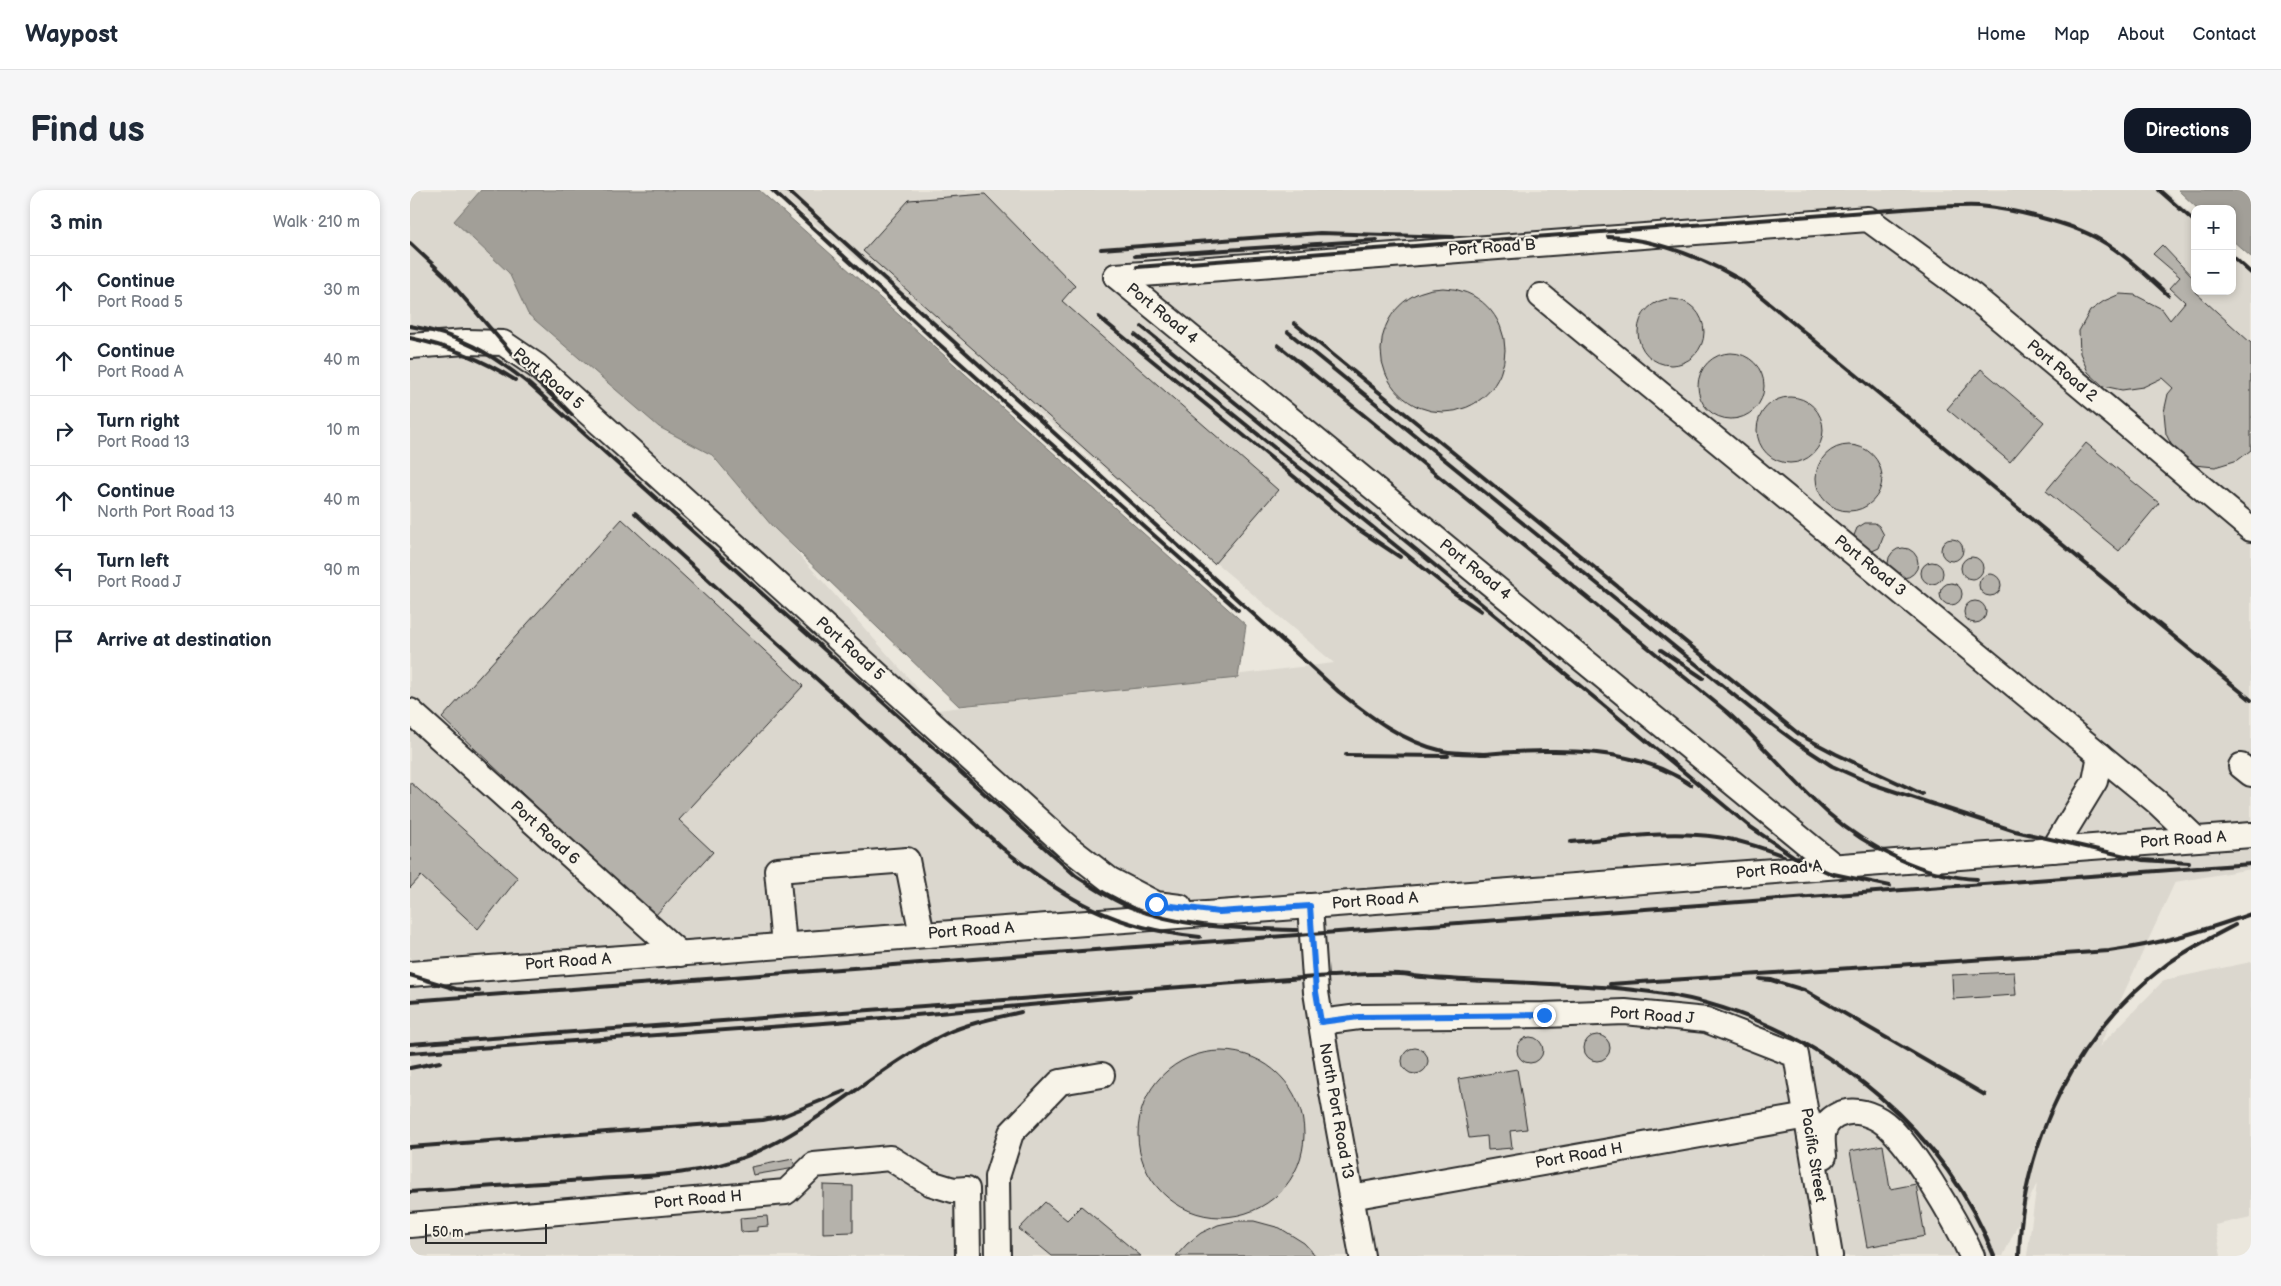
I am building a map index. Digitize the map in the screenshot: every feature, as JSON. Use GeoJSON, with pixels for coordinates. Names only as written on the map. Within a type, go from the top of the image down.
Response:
{"type":"FeatureCollection","features":[{"type":"Feature","properties":{"kind":"lane","name":"Port Road B"},"geometry":{"type":"LineString","coordinates":[[1116,276],[1868,219]]}},
{"type":"Feature","properties":{"kind":"lane","name":"Port Road 2"},"geometry":{"type":"LineString","coordinates":[[1868,219],[1972,295],[2251,529]]}},
{"type":"Feature","properties":{"kind":"lane","name":"Port Road 4"},"geometry":{"type":"LineString","coordinates":[[1116,276],[1834,866]]}},
{"type":"Feature","properties":{"kind":"lane","name":"Port Road 3"},"geometry":{"type":"LineString","coordinates":[[1541,296],[2157,802],[2196,839]]}},
{"type":"Feature","properties":{"kind":"lane","name":"Port Road 5"},"geometry":{"type":"LineString","coordinates":[[410,346],[466,342],[503,343],[537,366],[1070,849],[1110,880],[1156,904],[1219,912]]}},
{"type":"Feature","properties":{"kind":"lane","name":"Port Road 6"},"geometry":{"type":"LineString","coordinates":[[410,711],[680,954]]}},
{"type":"Feature","properties":{"kind":"lane"},"geometry":{"type":"LineString","coordinates":[[2053,850],[2095,781],[2100,755]]}},
{"type":"Feature","properties":{"kind":"lane","name":"Port Road A"},"geometry":{"type":"LineString","coordinates":[[410,974],[2251,835]]}},
{"type":"Feature","properties":{"kind":"lane"},"geometry":{"type":"LineString","coordinates":[[784,946],[777,870],[907,860],[922,935]]}},
{"type":"Feature","properties":{"kind":"lane","name":"North Port Road 13"},"geometry":{"type":"LineString","coordinates":[[1310,906],[1316,992],[1362,1256]]}},
{"type":"Feature","properties":{"kind":"lane","name":"Port Road J"},"geometry":{"type":"LineString","coordinates":[[1321,1022],[1359,1017],[1625,1012],[1706,1020],[1796,1055]]}},
{"type":"Feature","properties":{"kind":"lane","name":"Pacific Street"},"geometry":{"type":"LineString","coordinates":[[1796,1055],[1830,1256]]}},
{"type":"Feature","properties":{"kind":"lane"},"geometry":{"type":"LineString","coordinates":[[998,1256],[997,1176],[1010,1133],[1060,1082],[1102,1075]]}},
{"type":"Feature","properties":{"kind":"lane"},"geometry":{"type":"LineString","coordinates":[[1841,1256],[1822,1137],[1824,1127],[1828,1121],[1840,1114],[1854,1111],[1864,1112],[1881,1121],[1918,1161],[1972,1256]]}},
{"type":"Feature","properties":{"kind":"lane","name":"Port Road H"},"geometry":{"type":"LineString","coordinates":[[1351,1197],[1807,1116]]}},
{"type":"Feature","properties":{"kind":"lane","name":"Port Road H"},"geometry":{"type":"LineString","coordinates":[[410,1225],[786,1192],[814,1165],[890,1158],[930,1182],[953,1190],[967,1189],[968,1256]]}},
{"type":"Feature","properties":{"kind":"shaded area"},"geometry":{"type":"Polygon","coordinates":[[[410,190],[475,190],[937,710],[1334,663],[775,190],[2165,190],[2191,214],[2191,295],[2236,295],[2236,257],[2251,270],[2251,869],[2175,882],[2099,1047],[2164,980],[2251,962],[2251,1217],[2215,1225],[2221,1256],[2027,1256],[2037,1183],[2003,1256],[410,1256],[410,190]]]}},
{"type":"Feature","properties":{"kind":"shaded area"},"geometry":{"type":"Polygon","coordinates":[[[481,190],[759,190],[1246,625],[1238,678],[959,706],[772,526],[712,455],[659,427],[528,314],[509,273],[454,221],[481,190]]]}},
{"type":"Feature","properties":{"kind":"shaded area"},"geometry":{"type":"Polygon","coordinates":[[[2178,190],[2251,190],[2251,257],[2236,244],[2236,205],[2194,205],[2178,190]]]}},
{"type":"Feature","properties":{"kind":"building"},"geometry":{"type":"Polygon","coordinates":[[[985,194],[1075,286],[1062,301],[1278,490],[1214,564],[863,251],[909,200],[985,194]]]}},
{"type":"Feature","properties":{"kind":"building"},"geometry":{"type":"Polygon","coordinates":[[[2162,245],[2191,276],[2191,295],[2198,295],[2251,343],[2251,450],[2238,460],[2215,467],[2194,465],[2176,454],[2166,434],[2164,412],[2168,394],[2173,388],[2162,378],[2143,387],[2122,390],[2103,386],[2088,372],[2080,353],[2079,331],[2090,311],[2104,301],[2120,294],[2135,295],[2162,309],[2170,320],[2185,302],[2170,288],[2180,277],[2153,254],[2162,245]]]}},
{"type":"Feature","properties":{"kind":"building"},"geometry":{"type":"Polygon","coordinates":[[[1443,288],[1467,293],[1487,306],[1500,326],[1505,350],[1500,374],[1487,394],[1467,407],[1443,412],[1419,407],[1399,394],[1386,374],[1381,350],[1386,326],[1399,306],[1419,293],[1443,288]]]}},
{"type":"Feature","properties":{"kind":"building"},"geometry":{"type":"Polygon","coordinates":[[[1665,299],[1677,299],[1695,308],[1702,319],[1704,332],[1702,345],[1695,356],[1684,363],[1665,365],[1652,360],[1643,351],[1638,338],[1638,326],[1643,313],[1652,304],[1665,299]]]}},
{"type":"Feature","properties":{"kind":"building"},"geometry":{"type":"Polygon","coordinates":[[[1725,353],[1737,353],[1755,362],[1762,373],[1764,386],[1762,399],[1755,410],[1744,417],[1725,419],[1712,414],[1703,405],[1698,392],[1698,380],[1703,367],[1712,358],[1725,353]]]}},
{"type":"Feature","properties":{"kind":"building"},"geometry":{"type":"Polygon","coordinates":[[[1981,369],[2044,422],[2010,462],[1947,409],[1981,369]]]}},
{"type":"Feature","properties":{"kind":"building"},"geometry":{"type":"Polygon","coordinates":[[[1796,397],[1814,406],[1821,417],[1823,430],[1821,443],[1814,454],[1803,461],[1784,463],[1766,454],[1759,443],[1757,424],[1766,406],[1777,399],[1796,397]]]}},
{"type":"Feature","properties":{"kind":"building"},"geometry":{"type":"Polygon","coordinates":[[[2086,443],[2159,503],[2119,551],[2046,491],[2086,443]]]}},
{"type":"Feature","properties":{"kind":"building"},"geometry":{"type":"Polygon","coordinates":[[[1842,445],[1856,445],[1868,450],[1877,459],[1882,471],[1880,491],[1873,502],[1856,511],[1842,511],[1830,506],[1821,497],[1816,485],[1816,471],[1821,459],[1830,450],[1842,445]]]}},
{"type":"Feature","properties":{"kind":"building"},"geometry":{"type":"Polygon","coordinates":[[[622,519],[803,686],[679,820],[713,852],[654,917],[442,718],[622,519]]]}},
{"type":"Feature","properties":{"kind":"building"},"geometry":{"type":"Polygon","coordinates":[[[1865,523],[1875,523],[1884,535],[1879,548],[1870,552],[1853,538],[1857,528],[1865,523]]]}},
{"type":"Feature","properties":{"kind":"building"},"geometry":{"type":"Polygon","coordinates":[[[1948,539],[1956,539],[1963,546],[1963,554],[1956,561],[1948,561],[1941,554],[1941,546],[1948,539]]]}},
{"type":"Feature","properties":{"kind":"building"},"geometry":{"type":"Polygon","coordinates":[[[1903,548],[1914,552],[1918,563],[1914,574],[1903,578],[1892,574],[1888,563],[1892,552],[1903,548]]]}},
{"type":"Feature","properties":{"kind":"building"},"geometry":{"type":"Polygon","coordinates":[[[1968,557],[1976,557],[1983,564],[1983,572],[1976,579],[1968,579],[1961,572],[1961,564],[1968,557]]]}},
{"type":"Feature","properties":{"kind":"building"},"geometry":{"type":"Polygon","coordinates":[[[1928,562],[1936,562],[1943,569],[1943,577],[1936,584],[1928,584],[1921,577],[1921,569],[1928,562]]]}},
{"type":"Feature","properties":{"kind":"building"},"geometry":{"type":"Polygon","coordinates":[[[1986,574],[1994,574],[2001,581],[2001,589],[1994,596],[1986,596],[1979,589],[1979,581],[1986,574]]]}},
{"type":"Feature","properties":{"kind":"building"},"geometry":{"type":"Polygon","coordinates":[[[1947,583],[1955,583],[1962,590],[1962,598],[1955,605],[1947,605],[1940,598],[1940,590],[1947,583]]]}},
{"type":"Feature","properties":{"kind":"building"},"geometry":{"type":"Polygon","coordinates":[[[1971,601],[1979,601],[1986,608],[1986,616],[1979,623],[1971,623],[1964,616],[1964,608],[1971,601]]]}},
{"type":"Feature","properties":{"kind":"building"},"geometry":{"type":"Polygon","coordinates":[[[410,782],[518,878],[478,929],[421,876],[410,888],[410,782]]]}},
{"type":"Feature","properties":{"kind":"building"},"geometry":{"type":"Polygon","coordinates":[[[2014,972],[2016,995],[1953,999],[1952,975],[2014,972]]]}},
{"type":"Feature","properties":{"kind":"building"},"geometry":{"type":"Polygon","coordinates":[[[1597,1035],[1606,1039],[1610,1048],[1606,1057],[1597,1061],[1588,1057],[1584,1048],[1588,1039],[1597,1035]]]}},
{"type":"Feature","properties":{"kind":"building"},"geometry":{"type":"Polygon","coordinates":[[[1530,1037],[1539,1041],[1543,1050],[1539,1059],[1530,1063],[1521,1059],[1517,1050],[1521,1041],[1530,1037]]]}},
{"type":"Feature","properties":{"kind":"building"},"geometry":{"type":"Polygon","coordinates":[[[1415,1048],[1424,1052],[1428,1061],[1424,1070],[1415,1074],[1406,1070],[1402,1061],[1406,1052],[1415,1048]]]}},
{"type":"Feature","properties":{"kind":"building"},"geometry":{"type":"Polygon","coordinates":[[[1221,1051],[1245,1055],[1260,1061],[1285,1082],[1294,1095],[1300,1110],[1304,1134],[1300,1158],[1294,1173],[1273,1198],[1260,1207],[1245,1213],[1221,1217],[1197,1213],[1182,1207],[1157,1186],[1148,1173],[1142,1158],[1138,1134],[1142,1110],[1148,1095],[1169,1070],[1182,1061],[1197,1055],[1221,1051]]]}},
{"type":"Feature","properties":{"kind":"building"},"geometry":{"type":"Polygon","coordinates":[[[1517,1069],[1527,1129],[1510,1131],[1512,1148],[1488,1150],[1487,1136],[1469,1138],[1458,1079],[1517,1069]]]}},
{"type":"Feature","properties":{"kind":"building"},"geometry":{"type":"Polygon","coordinates":[[[1883,1145],[1890,1189],[1916,1184],[1925,1236],[1867,1247],[1850,1151],[1883,1145]]]}},
{"type":"Feature","properties":{"kind":"building"},"geometry":{"type":"Polygon","coordinates":[[[793,1159],[795,1168],[753,1175],[751,1167],[793,1159]]]}},
{"type":"Feature","properties":{"kind":"building"},"geometry":{"type":"Polygon","coordinates":[[[823,1185],[853,1186],[853,1232],[823,1233],[823,1185]]]}},
{"type":"Feature","properties":{"kind":"building"},"geometry":{"type":"Polygon","coordinates":[[[1045,1202],[1067,1220],[1081,1206],[1141,1256],[1052,1256],[1019,1229],[1045,1202]]]}},
{"type":"Feature","properties":{"kind":"building"},"geometry":{"type":"Polygon","coordinates":[[[767,1216],[768,1226],[757,1227],[757,1231],[741,1232],[740,1218],[767,1216]]]}},
{"type":"Feature","properties":{"kind":"building"},"geometry":{"type":"Polygon","coordinates":[[[1236,1221],[1254,1221],[1280,1228],[1304,1243],[1316,1256],[1176,1256],[1201,1233],[1218,1225],[1236,1221]]]}},
{"type":"Feature","properties":{"kind":"railway"},"geometry":{"type":"LineString","coordinates":[[772,190],[940,345],[1238,610]]}},
{"type":"Feature","properties":{"kind":"railway"},"geometry":{"type":"LineString","coordinates":[[787,190],[1339,692],[1388,728],[1414,742],[1448,752],[1486,754]]}},
{"type":"Feature","properties":{"kind":"railway"},"geometry":{"type":"LineString","coordinates":[[2159,190],[2191,218]]}},
{"type":"Feature","properties":{"kind":"railway"},"geometry":{"type":"LineString","coordinates":[[1137,267],[1930,207],[1973,206],[2024,214],[2058,223],[2088,234],[2118,252],[2168,295]]}},
{"type":"Feature","properties":{"kind":"railway"},"geometry":{"type":"LineString","coordinates":[[1101,249],[1320,233],[1453,237]]}},
{"type":"Feature","properties":{"kind":"railway"},"geometry":{"type":"LineString","coordinates":[[1608,237],[1643,241],[1677,250],[1709,263],[1741,280],[2251,700]]}},
{"type":"Feature","properties":{"kind":"railway"},"geometry":{"type":"LineString","coordinates":[[1135,256],[1377,240]]}},
{"type":"Feature","properties":{"kind":"railway"},"geometry":{"type":"LineString","coordinates":[[410,243],[444,275],[516,358],[572,415]]}},
{"type":"Feature","properties":{"kind":"railway"},"geometry":{"type":"LineString","coordinates":[[2236,260],[2251,273]]}},
{"type":"Feature","properties":{"kind":"railway"},"geometry":{"type":"LineString","coordinates":[[1099,317],[1358,529],[1400,557]]}},
{"type":"Feature","properties":{"kind":"railway"},"geometry":{"type":"LineString","coordinates":[[1294,323],[1800,735],[1922,794]]}},
{"type":"Feature","properties":{"kind":"railway"},"geometry":{"type":"LineString","coordinates":[[410,326],[444,334],[473,346],[501,363],[529,384],[1076,876],[1123,904],[1171,920],[1212,926],[1297,930]]}},
{"type":"Feature","properties":{"kind":"railway"},"geometry":{"type":"LineString","coordinates":[[1142,327],[1408,543],[1749,826],[1796,858],[1834,875]]}},
{"type":"Feature","properties":{"kind":"railway"},"geometry":{"type":"LineString","coordinates":[[1288,332],[1751,709],[1832,766],[1872,784],[2015,831],[2143,860],[2189,863]]}},
{"type":"Feature","properties":{"kind":"railway"},"geometry":{"type":"LineString","coordinates":[[1135,335],[1453,592],[1481,611]]}},
{"type":"Feature","properties":{"kind":"railway"},"geometry":{"type":"LineString","coordinates":[[410,338],[464,354],[515,380]]}},
{"type":"Feature","properties":{"kind":"railway"},"geometry":{"type":"LineString","coordinates":[[1278,345],[1727,712],[1816,802],[1844,826],[1879,849],[1918,867],[1937,873],[1977,879]]}},
{"type":"Feature","properties":{"kind":"railway"},"geometry":{"type":"LineString","coordinates":[[635,513],[1024,866],[1070,897],[1117,919],[1142,927],[1200,937]]}},
{"type":"Feature","properties":{"kind":"railway"},"geometry":{"type":"LineString","coordinates":[[1661,650],[1703,678]]}},
{"type":"Feature","properties":{"kind":"railway"},"geometry":{"type":"LineString","coordinates":[[1480,754],[1534,751],[1589,752],[1642,762],[1667,771],[1691,785]]}},
{"type":"Feature","properties":{"kind":"railway"},"geometry":{"type":"LineString","coordinates":[[1346,755],[1448,756]]}},
{"type":"Feature","properties":{"kind":"railway"},"geometry":{"type":"LineString","coordinates":[[1571,842],[1644,835],[1699,835],[1734,840],[1784,856]]}},
{"type":"Feature","properties":{"kind":"railway"},"geometry":{"type":"LineString","coordinates":[[410,1001],[2251,864]]}},
{"type":"Feature","properties":{"kind":"railway"},"geometry":{"type":"LineString","coordinates":[[1829,873],[1890,886]]}},
{"type":"Feature","properties":{"kind":"railway"},"geometry":{"type":"LineString","coordinates":[[1610,984],[2109,951],[2146,945],[2181,936],[2251,914]]}},
{"type":"Feature","properties":{"kind":"railway"},"geometry":{"type":"LineString","coordinates":[[2019,1256],[2022,1214],[2030,1172],[2043,1132],[2060,1094],[2080,1057],[2105,1024],[2134,993],[2166,965],[2235,925]]}},
{"type":"Feature","properties":{"kind":"railway"},"geometry":{"type":"LineString","coordinates":[[410,1044],[1365,974],[1403,974],[1445,979],[1610,988],[1659,993],[1706,1003],[1753,1019],[1797,1040],[1840,1066],[1879,1096],[1915,1131],[1946,1169],[1973,1211],[1994,1256]]}},
{"type":"Feature","properties":{"kind":"railway"},"geometry":{"type":"LineString","coordinates":[[410,975],[456,989],[479,991]]}},
{"type":"Feature","properties":{"kind":"railway"},"geometry":{"type":"LineString","coordinates":[[1760,979],[1771,980],[1804,990],[1985,1095]]}},
{"type":"Feature","properties":{"kind":"railway"},"geometry":{"type":"LineString","coordinates":[[410,1053],[837,1022],[1130,996]]}},
{"type":"Feature","properties":{"kind":"railway"},"geometry":{"type":"LineString","coordinates":[[410,1192],[674,1174],[729,1162],[773,1144],[823,1114],[895,1063],[945,1034],[973,1024],[1021,1012]]}},
{"type":"Feature","properties":{"kind":"railway"},"geometry":{"type":"LineString","coordinates":[[410,1068],[440,1062]]}},
{"type":"Feature","properties":{"kind":"railway"},"geometry":{"type":"LineString","coordinates":[[410,1147],[763,1120],[783,1116],[845,1091]]}},
{"type":"Feature","properties":{"kind":"route"},"geometry":{"type":"LineString","coordinates":[[1156,904],[1219,912],[1310,906],[1316,992],[1321,1022],[1359,1017],[1544,1015]]}}]}
